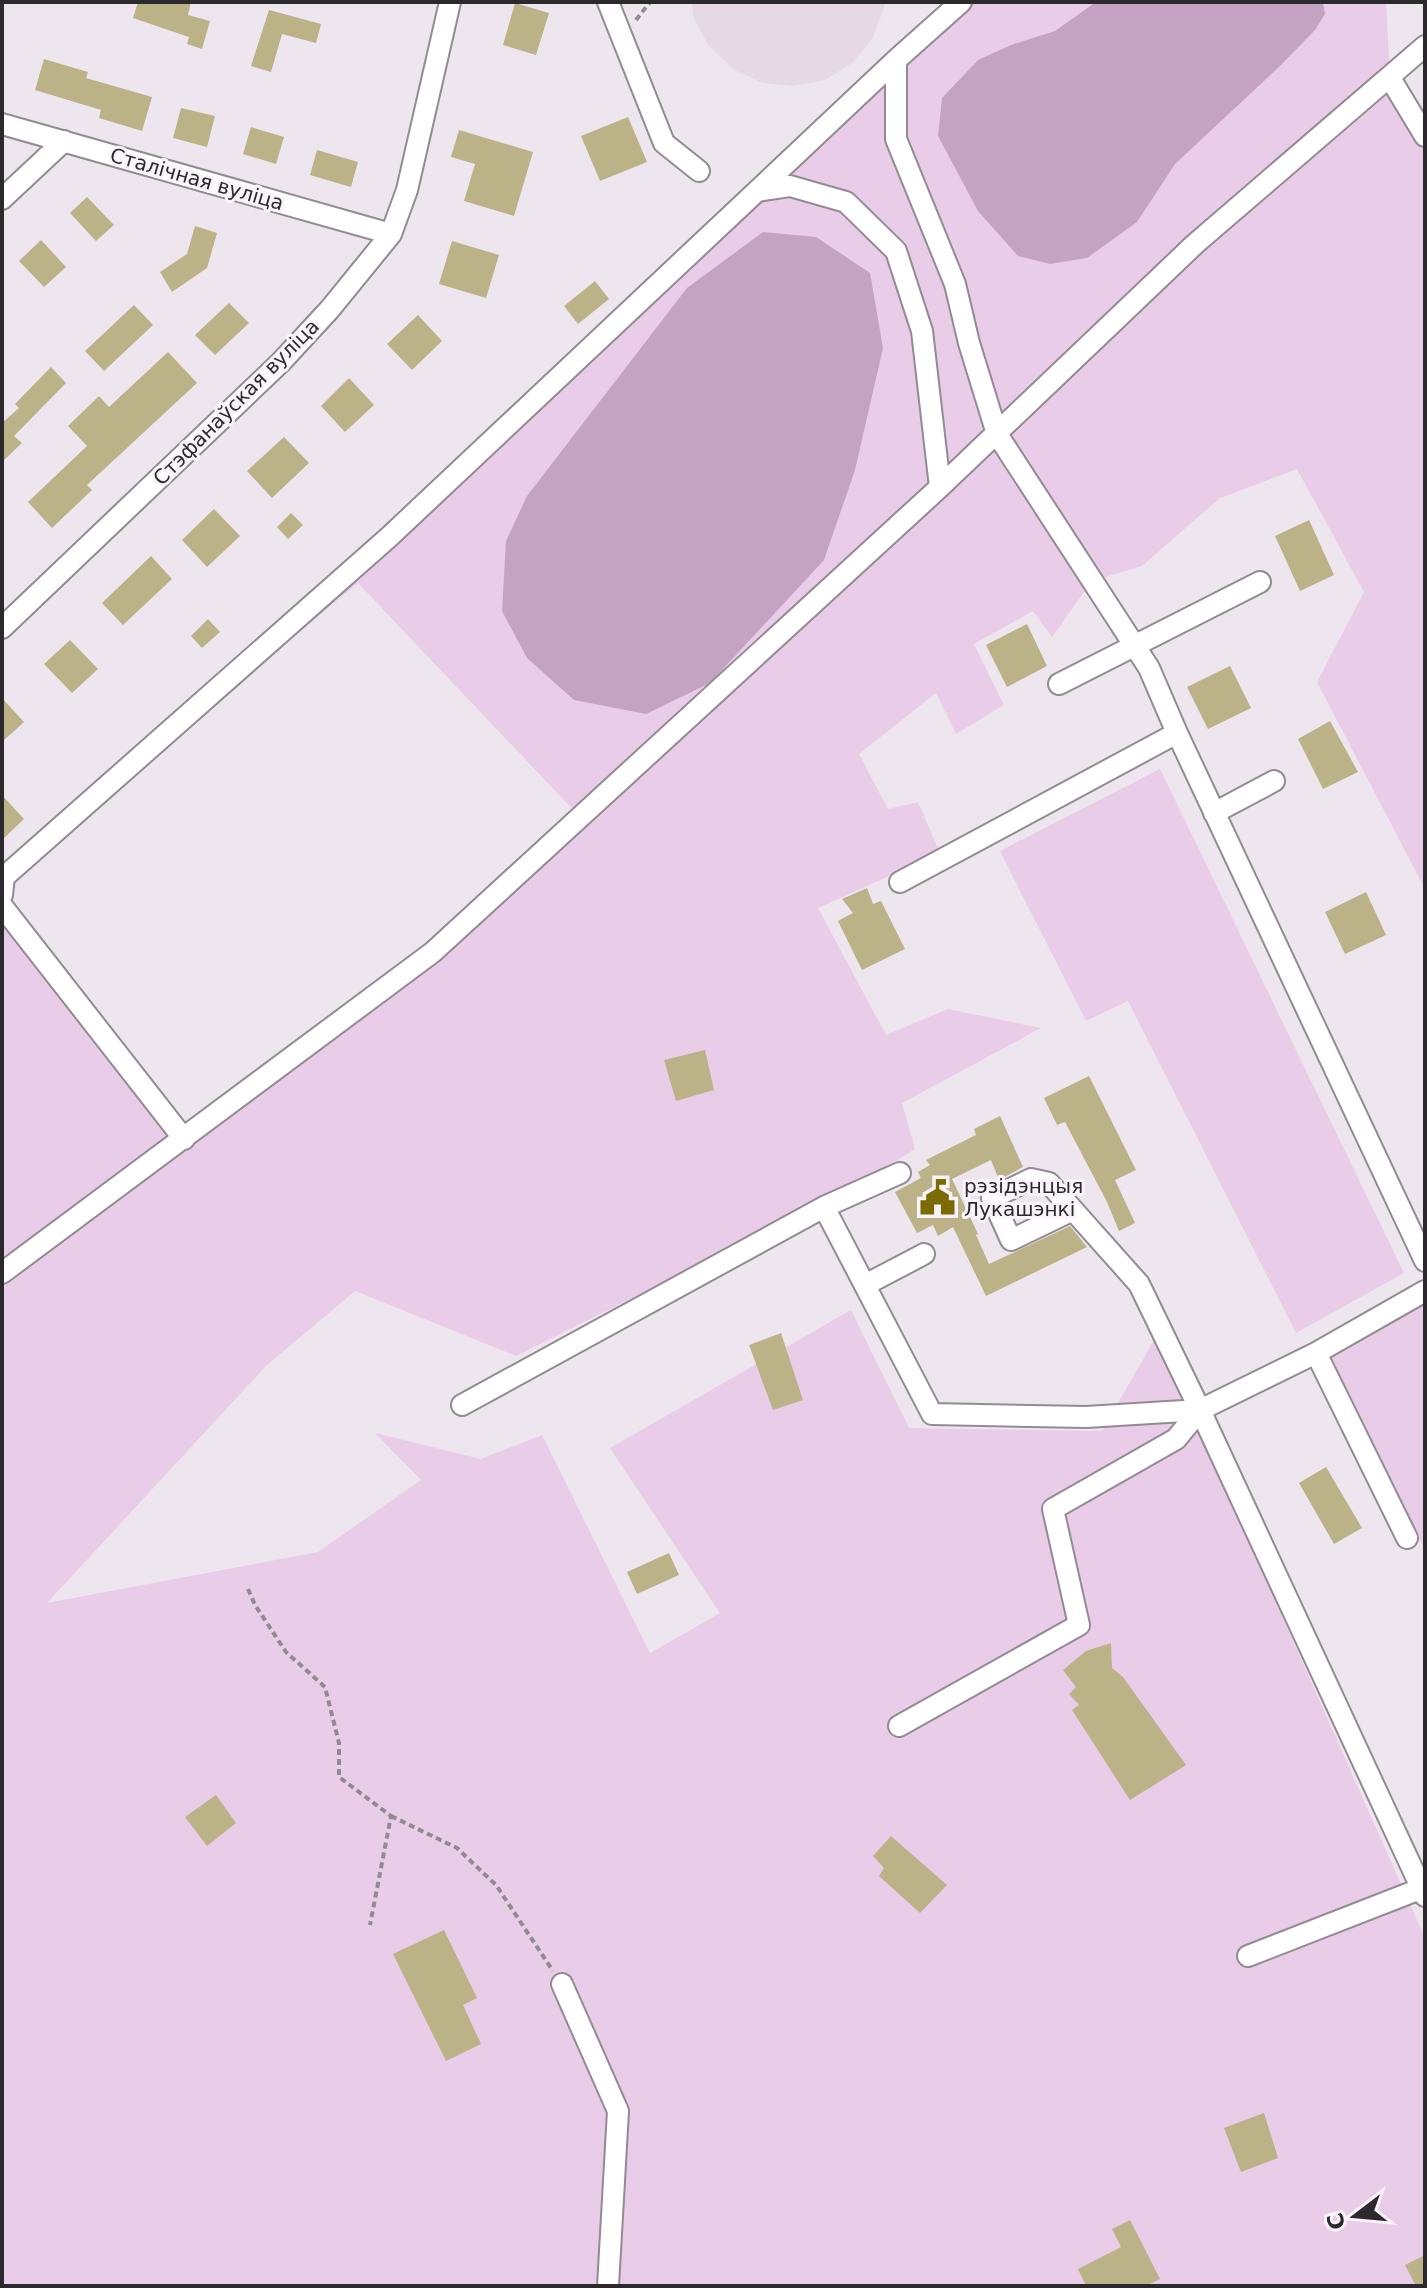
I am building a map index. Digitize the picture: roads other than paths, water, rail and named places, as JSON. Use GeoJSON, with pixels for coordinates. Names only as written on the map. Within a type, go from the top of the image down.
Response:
{"type":"FeatureCollection","features":[{"type":"Feature","properties":{"kind":"street","name":"Стэфанаўская вуліца"},"geometry":{"type":"LineString","coordinates":[[2,628],[281,362],[330,309],[391,234],[407,190],[450,2]]}},
{"type":"Feature","properties":{"kind":"street"},"geometry":{"type":"LineString","coordinates":[[608,2],[664,143],[699,171]]}},
{"type":"Feature","properties":{"kind":"street"},"geometry":{"type":"LineString","coordinates":[[2,895],[4,877],[389,537],[961,2]]}},
{"type":"Feature","properties":{"kind":"street"},"geometry":{"type":"LineString","coordinates":[[2,1273],[433,952],[940,487],[1195,244],[1425,46]]}},
{"type":"Feature","properties":{"kind":"street"},"geometry":{"type":"LineString","coordinates":[[896,60],[896,139],[955,284],[969,343],[997,434],[1149,668],[1425,1261]]}},
{"type":"Feature","properties":{"kind":"street"},"geometry":{"type":"LineString","coordinates":[[1390,78],[1425,136]]}},
{"type":"Feature","properties":{"kind":"street","name":"Сталічная вуліца"},"geometry":{"type":"LineString","coordinates":[[2,124],[391,234]]}},
{"type":"Feature","properties":{"kind":"street"},"geometry":{"type":"LineString","coordinates":[[2,199],[64,141]]}},
{"type":"Feature","properties":{"kind":"street"},"geometry":{"type":"LineString","coordinates":[[757,191],[790,186],[846,202],[896,251],[922,331],[940,487]]}},
{"type":"Feature","properties":{"kind":"street"},"geometry":{"type":"LineString","coordinates":[[1059,684],[1260,582]]}},
{"type":"Feature","properties":{"kind":"street"},"geometry":{"type":"LineString","coordinates":[[900,882],[1177,733]]}},
{"type":"Feature","properties":{"kind":"street"},"geometry":{"type":"LineString","coordinates":[[1214,813],[1274,781]]}},
{"type":"Feature","properties":{"kind":"street"},"geometry":{"type":"LineString","coordinates":[[2,906],[184,1139]]}},
{"type":"Feature","properties":{"kind":"street"},"geometry":{"type":"LineString","coordinates":[[462,1405],[824,1207],[900,1173]]}},
{"type":"Feature","properties":{"kind":"street"},"geometry":{"type":"LineString","coordinates":[[824,1207],[932,1414],[1086,1417],[1200,1410],[1316,1353],[1425,1291]]}},
{"type":"Feature","properties":{"kind":"street"},"geometry":{"type":"LineString","coordinates":[[1073,1210],[1139,1284],[1422,1892],[1248,1956]]}},
{"type":"Feature","properties":{"kind":"street"},"geometry":{"type":"LineString","coordinates":[[865,1285],[924,1254]]}},
{"type":"Feature","properties":{"kind":"street"},"geometry":{"type":"LineString","coordinates":[[1316,1353],[1407,1538]]}},
{"type":"Feature","properties":{"kind":"street"},"geometry":{"type":"LineString","coordinates":[[899,1726],[1079,1625],[1053,1509],[1176,1439],[1200,1410]]}},
{"type":"Feature","properties":{"kind":"street"},"geometry":{"type":"LineString","coordinates":[[562,1984],[618,2111],[608,2286]]}},
{"type":"Feature","properties":{"kind":"place","name":"рэзідэнцыя Лукашэнкі"},"geometry":{"type":"Point","coordinates":[938,1198]}}]}
